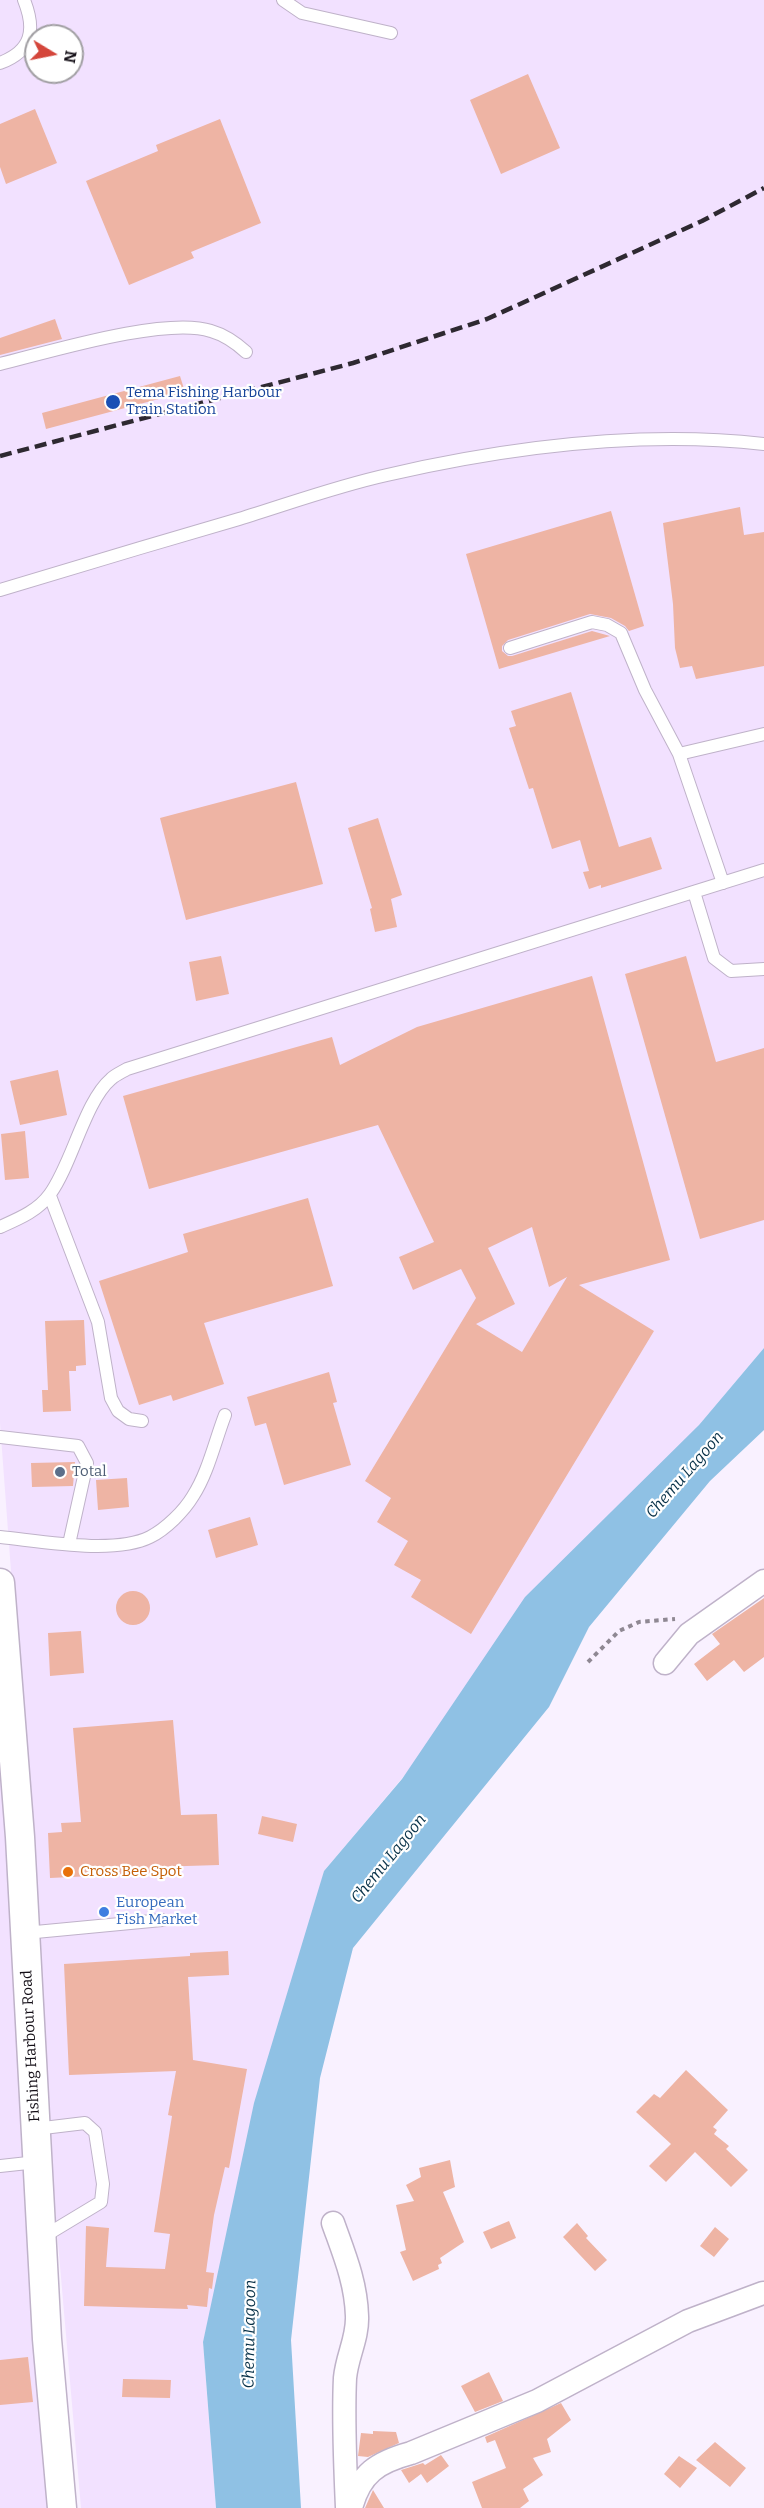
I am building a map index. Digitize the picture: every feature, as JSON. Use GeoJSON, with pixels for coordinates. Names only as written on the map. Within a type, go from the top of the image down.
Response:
{"type":"FeatureCollection","features":[{"type":"Feature","properties":{"kind":"street"},"geometry":{"type":"LineString","coordinates":[[665,1663],[689,1634],[764,1581]]}},
{"type":"Feature","properties":{"kind":"street","name":"Fishing Harbour Road"},"geometry":{"type":"LineString","coordinates":[[0,1583],[15,1837],[25,1933],[47,2339],[62,2508]]}},
{"type":"Feature","properties":{"kind":"street"},"geometry":{"type":"LineString","coordinates":[[333,2223],[353,2279],[357,2317],[355,2343],[349,2351],[345,2377],[349,2508]]}},
{"type":"Feature","properties":{"kind":"street"},"geometry":{"type":"LineString","coordinates":[[349,2508],[365,2476],[393,2458],[411,2453],[537,2401],[688,2321],[763,2293]]}},
{"type":"Feature","properties":{"kind":"lane"},"geometry":{"type":"LineString","coordinates":[[0,63],[25,48],[30,34],[31,16],[24,0]]}},
{"type":"Feature","properties":{"kind":"lane"},"geometry":{"type":"LineString","coordinates":[[284,0],[302,13],[391,33]]}},
{"type":"Feature","properties":{"kind":"lane"},"geometry":{"type":"LineString","coordinates":[[0,364],[122,334],[167,327],[209,330],[231,339],[246,352]]}},
{"type":"Feature","properties":{"kind":"lane"},"geometry":{"type":"LineString","coordinates":[[0,590],[385,475],[480,456],[558,445],[633,441],[730,440],[764,444]]}},
{"type":"Feature","properties":{"kind":"lane"},"geometry":{"type":"LineString","coordinates":[[510,648],[592,622],[621,633],[645,690],[679,754],[723,883]]}},
{"type":"Feature","properties":{"kind":"lane"},"geometry":{"type":"LineString","coordinates":[[679,754],[764,734]]}},
{"type":"Feature","properties":{"kind":"lane"},"geometry":{"type":"LineString","coordinates":[[0,1227],[32,1212],[50,1196],[98,1095],[111,1078],[127,1069],[764,870]]}},
{"type":"Feature","properties":{"kind":"lane"},"geometry":{"type":"LineString","coordinates":[[694,892],[714,958],[730,971],[764,969]]}},
{"type":"Feature","properties":{"kind":"lane"},"geometry":{"type":"LineString","coordinates":[[50,1196],[98,1322],[111,1398],[118,1411],[129,1419],[142,1421]]}},
{"type":"Feature","properties":{"kind":"lane"},"geometry":{"type":"LineString","coordinates":[[0,1537],[90,1546],[127,1544],[150,1537],[178,1515],[194,1496],[225,1415]]}},
{"type":"Feature","properties":{"kind":"lane"},"geometry":{"type":"LineString","coordinates":[[0,1437],[78,1446],[87,1463],[69,1544]]}},
{"type":"Feature","properties":{"kind":"lane"},"geometry":{"type":"LineString","coordinates":[[25,1933],[162,1920]]}},
{"type":"Feature","properties":{"kind":"lane"},"geometry":{"type":"LineString","coordinates":[[35,2129],[85,2123],[95,2132],[103,2184],[101,2202],[42,2238]]}},
{"type":"Feature","properties":{"kind":"lane"},"geometry":{"type":"LineString","coordinates":[[0,2166],[37,2162]]}},
{"type":"Feature","properties":{"kind":"path"},"geometry":{"type":"LineString","coordinates":[[588,1662],[619,1631],[639,1622],[680,1618]]}},
{"type":"Feature","properties":{"kind":"shaded area"},"geometry":{"type":"Polygon","coordinates":[[[0,0],[764,0],[764,1348],[324,1871],[203,2342],[216,2508],[81,2508],[45,2093],[0,1423],[0,0]]]}},
{"type":"Feature","properties":{"kind":"shaded area"},"geometry":{"type":"Polygon","coordinates":[[[0,1723],[53,2508],[0,2508],[0,1723]]]}},
{"type":"Feature","properties":{"kind":"water","name":"Chemu Lagoon"},"geometry":{"type":"Polygon","coordinates":[[[764,1348],[764,1430],[710,1481],[589,1627],[549,1707],[353,1948],[320,2078],[291,2340],[301,2508],[216,2508],[203,2342],[254,2103],[324,1871],[402,1779],[525,1597],[699,1425],[764,1348]]]}},
{"type":"Feature","properties":{"kind":"building"},"geometry":{"type":"Polygon","coordinates":[[[528,74],[560,148],[501,174],[470,100],[528,74]]]}},
{"type":"Feature","properties":{"kind":"building"},"geometry":{"type":"Polygon","coordinates":[[[35,109],[57,163],[6,184],[0,167],[0,124],[35,109]]]}},
{"type":"Feature","properties":{"kind":"building"},"geometry":{"type":"Polygon","coordinates":[[[220,119],[261,223],[191,252],[194,258],[129,285],[86,181],[158,151],[156,145],[220,119]]]}},
{"type":"Feature","properties":{"kind":"building"},"geometry":{"type":"Polygon","coordinates":[[[55,319],[62,339],[0,355],[0,338],[55,319]]]}},
{"type":"Feature","properties":{"kind":"building"},"geometry":{"type":"Polygon","coordinates":[[[180,376],[185,392],[46,429],[42,413],[180,376]]]}},
{"type":"Feature","properties":{"kind":"building"},"geometry":{"type":"Polygon","coordinates":[[[740,507],[744,535],[764,532],[764,666],[696,679],[692,666],[680,668],[675,648],[673,604],[663,523],[740,507]]]}},
{"type":"Feature","properties":{"kind":"building"},"geometry":{"type":"Polygon","coordinates":[[[611,511],[644,626],[629,631],[611,618],[590,614],[508,640],[502,646],[502,651],[512,656],[592,631],[610,636],[499,669],[466,554],[611,511]]]}},
{"type":"Feature","properties":{"kind":"building"},"geometry":{"type":"Polygon","coordinates":[[[571,692],[619,847],[651,837],[662,869],[601,888],[601,885],[589,889],[583,872],[589,871],[580,840],[552,849],[533,788],[529,789],[509,728],[516,726],[511,711],[571,692]]]}},
{"type":"Feature","properties":{"kind":"building"},"geometry":{"type":"Polygon","coordinates":[[[296,782],[323,884],[186,920],[160,818],[296,782]]]}},
{"type":"Feature","properties":{"kind":"building"},"geometry":{"type":"Polygon","coordinates":[[[378,818],[402,895],[391,899],[397,927],[375,932],[370,909],[372,908],[348,828],[378,818]]]}},
{"type":"Feature","properties":{"kind":"building"},"geometry":{"type":"Polygon","coordinates":[[[221,956],[229,994],[196,1001],[189,962],[221,956]]]}},
{"type":"Feature","properties":{"kind":"building"},"geometry":{"type":"Polygon","coordinates":[[[686,956],[716,1062],[764,1048],[764,1220],[700,1239],[625,974],[686,956]]]}},
{"type":"Feature","properties":{"kind":"building"},"geometry":{"type":"Polygon","coordinates":[[[592,976],[670,1260],[579,1285],[654,1331],[471,1634],[411,1597],[421,1580],[394,1565],[408,1541],[377,1522],[391,1498],[365,1481],[476,1298],[461,1269],[413,1290],[399,1257],[434,1242],[378,1125],[149,1189],[123,1096],[332,1037],[340,1065],[417,1027],[592,976]],[[532,1227],[488,1248],[515,1304],[476,1324],[522,1352],[567,1277],[549,1287],[532,1227]]]}},
{"type":"Feature","properties":{"kind":"building"},"geometry":{"type":"Polygon","coordinates":[[[58,1070],[67,1115],[20,1125],[10,1081],[58,1070]]]}},
{"type":"Feature","properties":{"kind":"building"},"geometry":{"type":"Polygon","coordinates":[[[25,1131],[29,1178],[5,1180],[1,1134],[25,1131]]]}},
{"type":"Feature","properties":{"kind":"building"},"geometry":{"type":"Polygon","coordinates":[[[308,1198],[333,1286],[204,1323],[224,1384],[173,1401],[171,1395],[139,1405],[99,1281],[188,1252],[183,1234],[308,1198]]]}},
{"type":"Feature","properties":{"kind":"building"},"geometry":{"type":"Polygon","coordinates":[[[84,1320],[86,1365],[76,1366],[76,1371],[69,1371],[71,1411],[43,1412],[42,1390],[48,1390],[45,1321],[84,1320]]]}},
{"type":"Feature","properties":{"kind":"building"},"geometry":{"type":"Polygon","coordinates":[[[329,1372],[337,1402],[333,1403],[351,1465],[284,1485],[266,1423],[255,1426],[247,1397],[329,1372]]]}},
{"type":"Feature","properties":{"kind":"building"},"geometry":{"type":"Polygon","coordinates":[[[75,1462],[73,1486],[32,1487],[31,1463],[75,1462]]]}},
{"type":"Feature","properties":{"kind":"building"},"geometry":{"type":"Polygon","coordinates":[[[127,1478],[129,1507],[98,1510],[96,1480],[127,1478]]]}},
{"type":"Feature","properties":{"kind":"building"},"geometry":{"type":"Polygon","coordinates":[[[250,1517],[258,1545],[216,1558],[208,1530],[250,1517]]]}},
{"type":"Feature","properties":{"kind":"building"},"geometry":{"type":"Polygon","coordinates":[[[133,1591],[145,1596],[150,1608],[145,1620],[133,1625],[121,1620],[116,1608],[121,1596],[133,1591]]]}},
{"type":"Feature","properties":{"kind":"building"},"geometry":{"type":"Polygon","coordinates":[[[764,1598],[764,1657],[744,1672],[734,1660],[707,1681],[694,1664],[720,1644],[712,1634],[764,1598]]]}},
{"type":"Feature","properties":{"kind":"building"},"geometry":{"type":"Polygon","coordinates":[[[81,1631],[84,1673],[50,1676],[48,1633],[81,1631]]]}},
{"type":"Feature","properties":{"kind":"building"},"geometry":{"type":"Polygon","coordinates":[[[173,1720],[181,1815],[217,1814],[219,1865],[154,1867],[155,1873],[50,1878],[48,1833],[62,1832],[61,1823],[81,1822],[73,1728],[173,1720]]]}},
{"type":"Feature","properties":{"kind":"building"},"geometry":{"type":"Polygon","coordinates":[[[262,1816],[297,1824],[293,1842],[258,1834],[262,1816]]]}},
{"type":"Feature","properties":{"kind":"building"},"geometry":{"type":"Polygon","coordinates":[[[228,1951],[229,1975],[188,1977],[193,2060],[247,2069],[229,2168],[225,2167],[214,2215],[206,2272],[214,2273],[212,2289],[209,2288],[207,2307],[187,2305],[188,2309],[84,2306],[86,2226],[109,2228],[106,2267],[165,2269],[170,2234],[154,2232],[172,2116],[168,2115],[176,2071],[69,2075],[64,1964],[190,1956],[190,1953],[228,1951]]]}},
{"type":"Feature","properties":{"kind":"building"},"geometry":{"type":"Polygon","coordinates":[[[686,2070],[728,2110],[713,2127],[717,2130],[714,2134],[729,2146],[726,2149],[748,2170],[731,2187],[695,2152],[666,2182],[649,2166],[671,2144],[636,2112],[654,2094],[660,2098],[686,2070]]]}},
{"type":"Feature","properties":{"kind":"building"},"geometry":{"type":"Polygon","coordinates":[[[450,2160],[455,2187],[443,2192],[464,2242],[440,2258],[442,2263],[438,2265],[439,2269],[413,2281],[400,2252],[406,2250],[396,2205],[414,2201],[406,2185],[421,2177],[419,2168],[450,2160]]]}},
{"type":"Feature","properties":{"kind":"building"},"geometry":{"type":"Polygon","coordinates":[[[509,2221],[516,2238],[491,2249],[483,2232],[509,2221]]]}},
{"type":"Feature","properties":{"kind":"building"},"geometry":{"type":"Polygon","coordinates":[[[577,2223],[588,2236],[586,2238],[607,2260],[595,2271],[563,2237],[577,2223]]]}},
{"type":"Feature","properties":{"kind":"building"},"geometry":{"type":"Polygon","coordinates":[[[715,2227],[729,2239],[714,2257],[700,2246],[715,2227]]]}},
{"type":"Feature","properties":{"kind":"building"},"geometry":{"type":"Polygon","coordinates":[[[28,2357],[33,2402],[0,2405],[0,2360],[28,2357]]]}},
{"type":"Feature","properties":{"kind":"building"},"geometry":{"type":"Polygon","coordinates":[[[489,2372],[503,2401],[475,2412],[461,2386],[489,2372]]]}},
{"type":"Feature","properties":{"kind":"building"},"geometry":{"type":"Polygon","coordinates":[[[123,2379],[171,2380],[170,2398],[122,2397],[123,2379]]]}},
{"type":"Feature","properties":{"kind":"building"},"geometry":{"type":"Polygon","coordinates":[[[561,2403],[571,2420],[547,2439],[551,2452],[533,2458],[543,2475],[523,2489],[529,2501],[520,2508],[482,2508],[472,2482],[506,2468],[495,2440],[487,2443],[485,2437],[561,2403]]]}},
{"type":"Feature","properties":{"kind":"building"},"geometry":{"type":"Polygon","coordinates":[[[373,2431],[396,2432],[399,2443],[368,2457],[358,2456],[361,2433],[373,2434],[373,2431]]]}},
{"type":"Feature","properties":{"kind":"building"},"geometry":{"type":"Polygon","coordinates":[[[715,2442],[746,2468],[730,2487],[696,2460],[715,2442]]]}},
{"type":"Feature","properties":{"kind":"building"},"geometry":{"type":"Polygon","coordinates":[[[441,2455],[449,2466],[427,2483],[421,2474],[409,2483],[401,2470],[423,2463],[425,2465],[441,2455]]]}},
{"type":"Feature","properties":{"kind":"building"},"geometry":{"type":"Polygon","coordinates":[[[679,2456],[697,2468],[680,2488],[664,2474],[679,2456]]]}},
{"type":"Feature","properties":{"kind":"building"},"geometry":{"type":"Polygon","coordinates":[[[373,2490],[384,2508],[365,2508],[373,2490]]]}},
{"type":"Feature","properties":{"kind":"railway"},"geometry":{"type":"LineString","coordinates":[[0,456],[353,363],[487,319],[702,221],[764,188]]}},
{"type":"Feature","properties":{"kind":"place","name":"Tema Fishing Harbour Train Station"},"geometry":{"type":"Point","coordinates":[113,402]}},
{"type":"Feature","properties":{"kind":"place","name":"Total"},"geometry":{"type":"Point","coordinates":[60,1472]}},
{"type":"Feature","properties":{"kind":"place","name":"Cross Bee Spot"},"geometry":{"type":"Point","coordinates":[68,1872]}},
{"type":"Feature","properties":{"kind":"place","name":"European Fish Market"},"geometry":{"type":"Point","coordinates":[104,1912]}}]}
